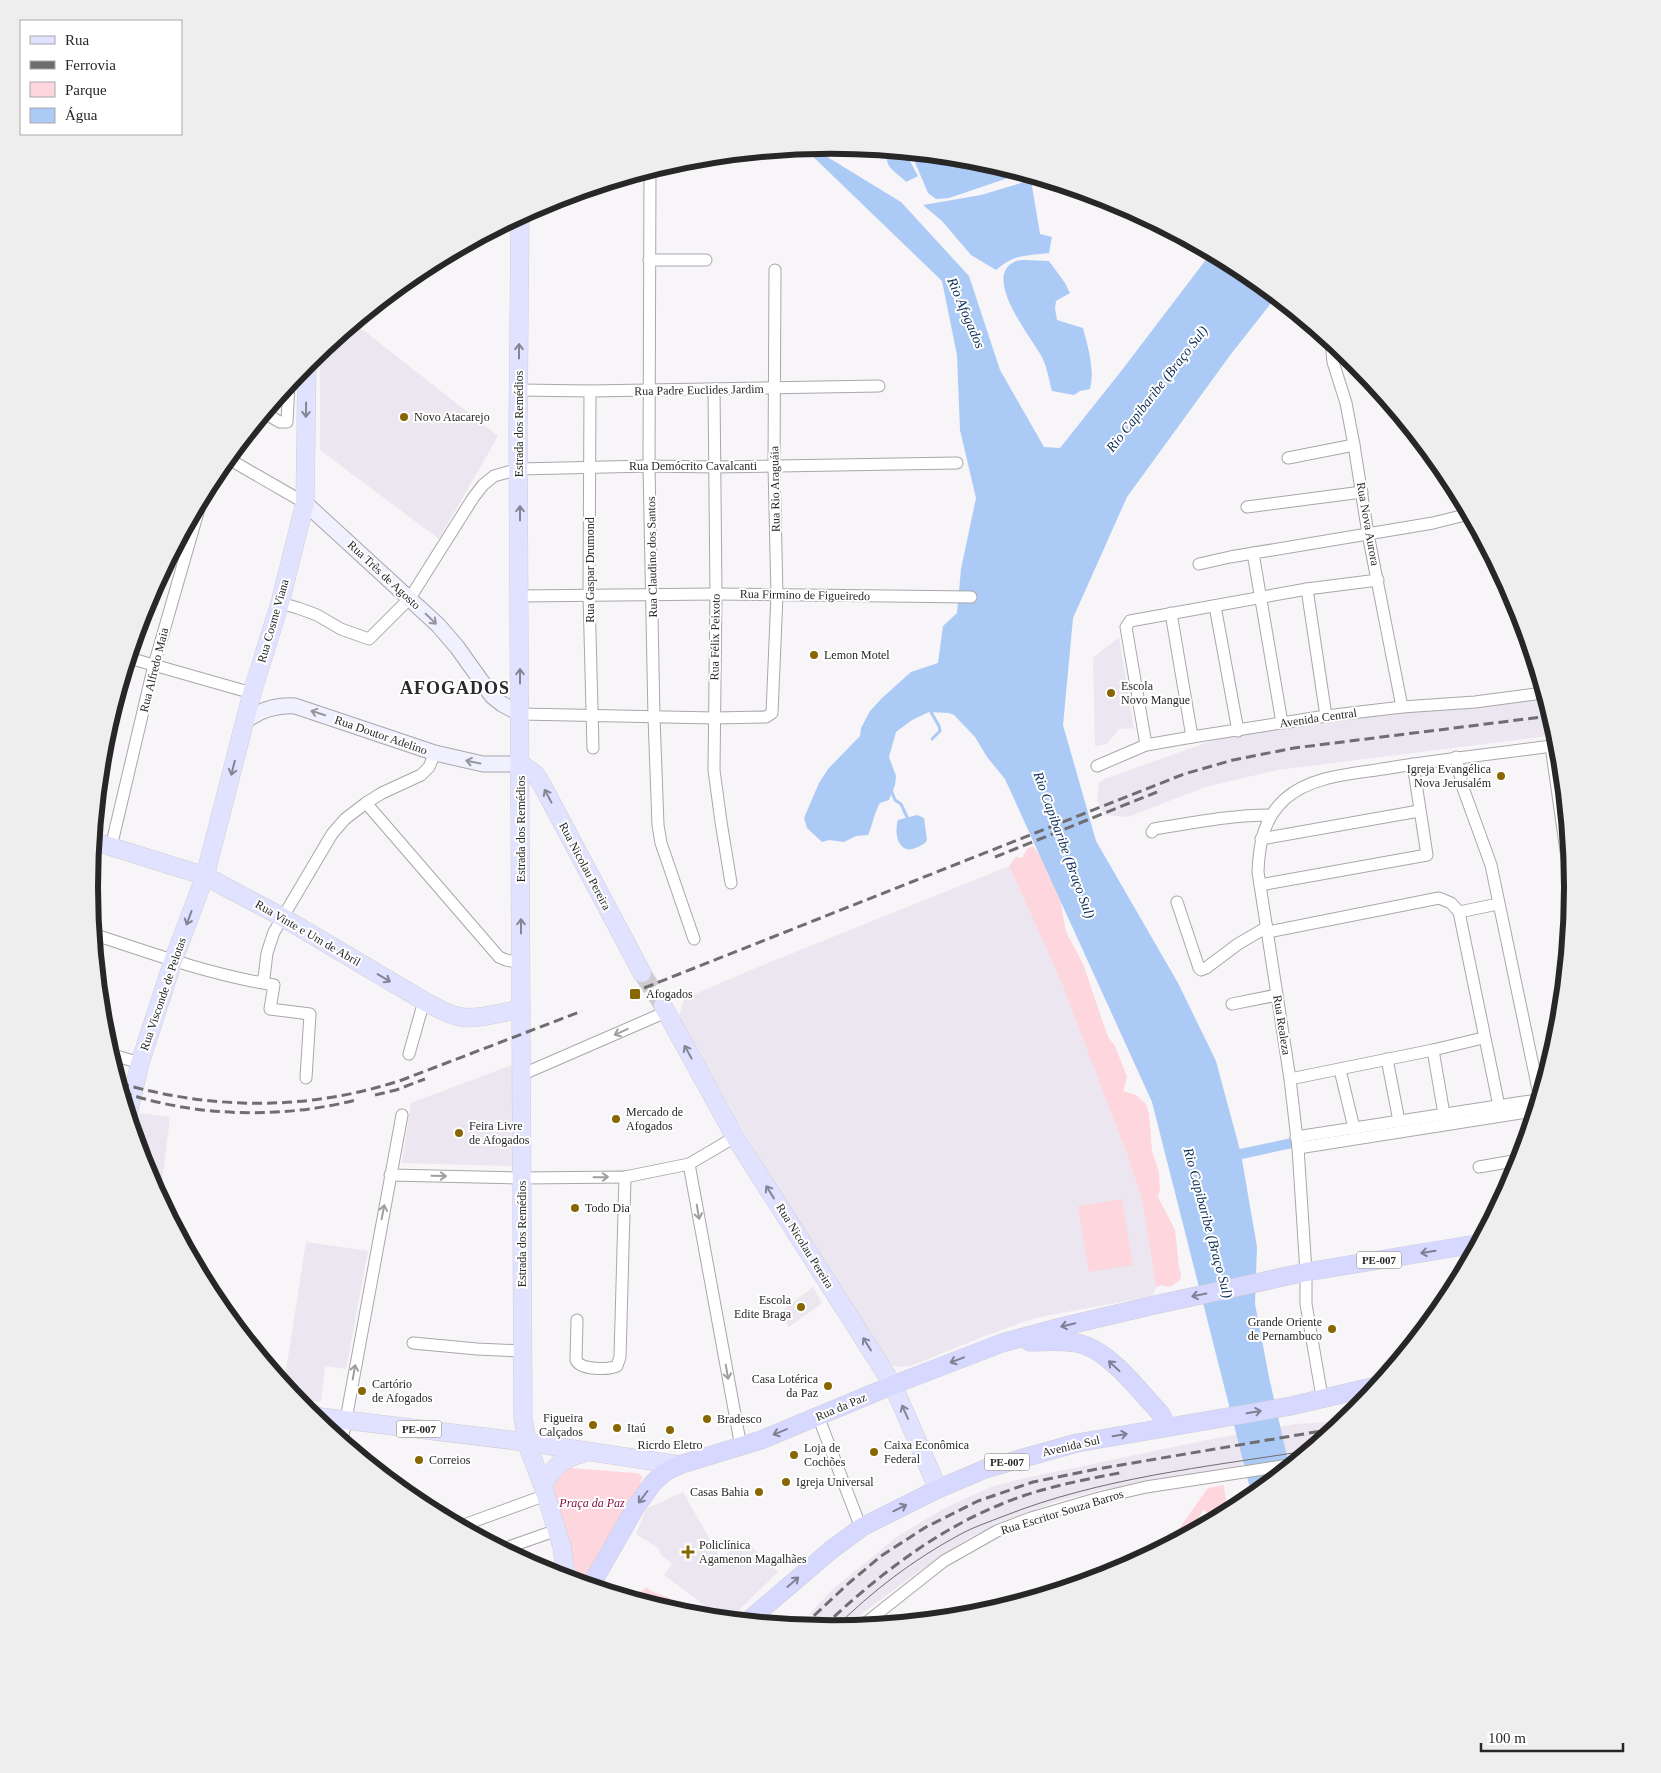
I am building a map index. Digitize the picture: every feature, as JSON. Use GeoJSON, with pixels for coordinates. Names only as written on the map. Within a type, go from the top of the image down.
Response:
{"type":"FeatureCollection","features":[{"type":"Feature","properties":{"kind":"highway","name":"PE-007"},"geometry":{"type":"LineString","coordinates":[[1306,1272],[1469,1245]]}},
{"type":"Feature","properties":{"kind":"highway","name":"Rua da Paz"},"geometry":{"type":"LineString","coordinates":[[679,1465],[741,1447],[1002,1343],[1150,1306],[1306,1272]]}},
{"type":"Feature","properties":{"kind":"highway"},"geometry":{"type":"LineString","coordinates":[[1002,1343],[1061,1341],[1083,1345],[1094,1350],[1112,1363],[1160,1413],[1164,1419],[1162,1428]]}},
{"type":"Feature","properties":{"kind":"highway","name":"Avenida Sul"},"geometry":{"type":"LineString","coordinates":[[755,1615],[831,1550],[861,1528],[938,1489],[985,1469],[1068,1445],[1291,1406],[1322,1397],[1365,1388]]}},
{"type":"Feature","properties":{"kind":"highway"},"geometry":{"type":"LineString","coordinates":[[594,1580],[635,1508],[653,1483],[665,1472],[679,1465]]}},
{"type":"Feature","properties":{"kind":"main road","name":"Estrada dos Remédios"},"geometry":{"type":"LineString","coordinates":[[520,223],[522,1351],[523,1417],[526,1442]]}},
{"type":"Feature","properties":{"kind":"main road","name":"Rua Cosme Viana"},"geometry":{"type":"LineString","coordinates":[[205,876],[252,693],[280,603],[305,503],[307,373]]}},
{"type":"Feature","properties":{"kind":"main road","name":"Rua Três de Agosto"},"geometry":{"type":"LineString","coordinates":[[305,503],[438,625],[457,647],[492,696],[502,704],[521,714]]}},
{"type":"Feature","properties":{"kind":"main road","name":"Rua Doutor Adelino"},"geometry":{"type":"LineString","coordinates":[[245,721],[268,709],[284,705],[295,706],[435,754],[483,764],[521,764]]}},
{"type":"Feature","properties":{"kind":"main road","name":"Rua Nicolau Pereira"},"geometry":{"type":"LineString","coordinates":[[521,764],[535,774],[541,783],[642,973]]}},
{"type":"Feature","properties":{"kind":"main road","name":"Rua Vinte e Um de Abril"},"geometry":{"type":"LineString","coordinates":[[99,843],[205,876],[282,917],[424,1001],[459,1017],[521,1010]]}},
{"type":"Feature","properties":{"kind":"main road","name":"Rua Visconde de Pelotas"},"geometry":{"type":"LineString","coordinates":[[129,1101],[173,961],[205,876]]}},
{"type":"Feature","properties":{"kind":"main road","name":"Rua Nicolau Pereira"},"geometry":{"type":"LineString","coordinates":[[664,1009],[736,1137],[893,1385],[938,1489]]}},
{"type":"Feature","properties":{"kind":"main road","name":"PE-007"},"geometry":{"type":"LineString","coordinates":[[325,1418],[526,1442]]}},
{"type":"Feature","properties":{"kind":"main road","name":"Rua da Paz"},"geometry":{"type":"LineString","coordinates":[[526,1442],[679,1465]]}},
{"type":"Feature","properties":{"kind":"main road"},"geometry":{"type":"LineString","coordinates":[[526,1442],[557,1530],[562,1547],[565,1570]]}},
{"type":"Feature","properties":{"kind":"main road"},"geometry":{"type":"LineString","coordinates":[[544,1490],[553,1469],[569,1457],[586,1452]]}},
{"type":"Feature","properties":{"kind":"street","name":"Rua Claudino dos Santos"},"geometry":{"type":"LineString","coordinates":[[650,176],[649,466],[658,825],[661,843],[694,938]]}},
{"type":"Feature","properties":{"kind":"street"},"geometry":{"type":"LineString","coordinates":[[649,260],[706,260]]}},
{"type":"Feature","properties":{"kind":"street","name":"Rua Rio Araguáia"},"geometry":{"type":"LineString","coordinates":[[714,718],[766,717],[772,713],[773,708],[777,595],[774,466],[776,270]]}},
{"type":"Feature","properties":{"kind":"street","name":"Rua Nova Aurora"},"geometry":{"type":"LineString","coordinates":[[1332,352],[1333,362],[1346,403],[1368,534],[1402,707]]}},
{"type":"Feature","properties":{"kind":"street","name":"Rua Padre Euclides Jardim"},"geometry":{"type":"LineString","coordinates":[[519,390],[774,389],[879,386]]}},
{"type":"Feature","properties":{"kind":"street","name":"Rua Félix Peixoto"},"geometry":{"type":"LineString","coordinates":[[714,389],[716,594],[714,770],[720,822],[731,883]]}},
{"type":"Feature","properties":{"kind":"street","name":"Rua Gaspar Drumond"},"geometry":{"type":"LineString","coordinates":[[590,391],[589,595],[593,748]]}},
{"type":"Feature","properties":{"kind":"street"},"geometry":{"type":"LineString","coordinates":[[269,416],[280,422],[287,422],[288,394]]}},
{"type":"Feature","properties":{"kind":"street"},"geometry":{"type":"LineString","coordinates":[[1288,458],[1354,445]]}},
{"type":"Feature","properties":{"kind":"street","name":"Rua Três de Agosto"},"geometry":{"type":"LineString","coordinates":[[233,462],[305,503]]}},
{"type":"Feature","properties":{"kind":"street","name":"Rua Demócrito Cavalcanti"},"geometry":{"type":"LineString","coordinates":[[280,603],[308,612],[341,629],[370,638],[410,598],[483,485],[494,476],[519,469],[957,463]]}},
{"type":"Feature","properties":{"kind":"street"},"geometry":{"type":"LineString","coordinates":[[1247,507],[1362,492]]}},
{"type":"Feature","properties":{"kind":"street"},"geometry":{"type":"LineString","coordinates":[[1200,564],[1253,553],[1434,523],[1462,516]]}},
{"type":"Feature","properties":{"kind":"street","name":"Rua Alfredo Maia"},"geometry":{"type":"LineString","coordinates":[[112,847],[154,665],[196,521]]}},
{"type":"Feature","properties":{"kind":"street"},"geometry":{"type":"LineString","coordinates":[[1253,553],[1282,723]]}},
{"type":"Feature","properties":{"kind":"street"},"geometry":{"type":"LineString","coordinates":[[1146,745],[1126,628],[1130,620],[1307,589],[1378,580]]}},
{"type":"Feature","properties":{"kind":"street"},"geometry":{"type":"LineString","coordinates":[[1307,589],[1326,716]]}},
{"type":"Feature","properties":{"kind":"street","name":"Rua Firmino de Figueiredo"},"geometry":{"type":"LineString","coordinates":[[520,596],[716,594],[971,597]]}},
{"type":"Feature","properties":{"kind":"street"},"geometry":{"type":"LineString","coordinates":[[1215,606],[1238,731]]}},
{"type":"Feature","properties":{"kind":"street"},"geometry":{"type":"LineString","coordinates":[[1171,614],[1192,737]]}},
{"type":"Feature","properties":{"kind":"street"},"geometry":{"type":"LineString","coordinates":[[133,659],[252,693]]}},
{"type":"Feature","properties":{"kind":"street","name":"Avenida Central"},"geometry":{"type":"LineString","coordinates":[[1097,766],[1146,745],[1192,737],[1326,716],[1402,707],[1475,702],[1538,694]]}},
{"type":"Feature","properties":{"kind":"street"},"geometry":{"type":"LineString","coordinates":[[521,714],[714,718]]}},
{"type":"Feature","properties":{"kind":"street"},"geometry":{"type":"LineString","coordinates":[[1260,886],[1427,855],[1413,764],[1456,757],[1550,747]]}},
{"type":"Feature","properties":{"kind":"street"},"geometry":{"type":"LineString","coordinates":[[260,982],[264,978],[270,941],[282,917],[332,834],[345,819],[366,803],[382,793],[421,775],[429,767],[435,754]]}},
{"type":"Feature","properties":{"kind":"street"},"geometry":{"type":"LineString","coordinates":[[1456,757],[1463,788],[1491,865],[1537,1083]]}},
{"type":"Feature","properties":{"kind":"street","name":"Rua Realeza"},"geometry":{"type":"LineString","coordinates":[[1322,1397],[1306,1304],[1306,1272],[1297,1142],[1290,1079],[1258,872],[1261,839],[1270,815],[1295,791],[1310,783],[1413,764]]}},
{"type":"Feature","properties":{"kind":"street"},"geometry":{"type":"LineString","coordinates":[[366,803],[499,956],[506,960],[522,963]]}},
{"type":"Feature","properties":{"kind":"street"},"geometry":{"type":"LineString","coordinates":[[1261,839],[1420,811]]}},
{"type":"Feature","properties":{"kind":"street"},"geometry":{"type":"LineString","coordinates":[[1152,832],[1154,829],[1216,819],[1270,815]]}},
{"type":"Feature","properties":{"kind":"street"},"geometry":{"type":"LineString","coordinates":[[1177,902],[1201,970],[1232,948],[1268,930],[1439,898],[1451,903],[1459,912],[1483,1038],[1499,1106]]}},
{"type":"Feature","properties":{"kind":"street"},"geometry":{"type":"LineString","coordinates":[[1459,912],[1498,904]]}},
{"type":"Feature","properties":{"kind":"street"},"geometry":{"type":"LineString","coordinates":[[99,936],[189,966],[274,984],[270,1009],[310,1014],[306,1078]]}},
{"type":"Feature","properties":{"kind":"street"},"geometry":{"type":"LineString","coordinates":[[1232,1004],[1277,996]]}},
{"type":"Feature","properties":{"kind":"street"},"geometry":{"type":"LineString","coordinates":[[408,1054],[424,1001]]}},
{"type":"Feature","properties":{"kind":"street"},"geometry":{"type":"LineString","coordinates":[[521,1075],[664,1009]]}},
{"type":"Feature","properties":{"kind":"street"},"geometry":{"type":"LineString","coordinates":[[1290,1079],[1340,1070],[1483,1038]]}},
{"type":"Feature","properties":{"kind":"street"},"geometry":{"type":"LineString","coordinates":[[1433,1050],[1444,1114]]}},
{"type":"Feature","properties":{"kind":"street"},"geometry":{"type":"LineString","coordinates":[[118,1056],[140,1063]]}},
{"type":"Feature","properties":{"kind":"street"},"geometry":{"type":"LineString","coordinates":[[1387,1059],[1399,1122]]}},
{"type":"Feature","properties":{"kind":"street"},"geometry":{"type":"LineString","coordinates":[[1340,1070],[1354,1128]]}},
{"type":"Feature","properties":{"kind":"street"},"geometry":{"type":"LineString","coordinates":[[1297,1142],[1354,1128],[1531,1101]]}},
{"type":"Feature","properties":{"kind":"street"},"geometry":{"type":"LineString","coordinates":[[1297,1142],[1528,1112]]}},
{"type":"Feature","properties":{"kind":"street"},"geometry":{"type":"LineString","coordinates":[[343,1434],[402,1115]]}},
{"type":"Feature","properties":{"kind":"street"},"geometry":{"type":"LineString","coordinates":[[390,1175],[522,1178],[624,1177],[689,1164],[736,1137]]}},
{"type":"Feature","properties":{"kind":"street"},"geometry":{"type":"LineString","coordinates":[[1480,1167],[1510,1162]]}},
{"type":"Feature","properties":{"kind":"street"},"geometry":{"type":"LineString","coordinates":[[689,1164],[741,1447]]}},
{"type":"Feature","properties":{"kind":"street"},"geometry":{"type":"LineString","coordinates":[[578,1320],[576,1360],[578,1364],[611,1369],[617,1366],[620,1357],[624,1177]]}},
{"type":"Feature","properties":{"kind":"street"},"geometry":{"type":"LineString","coordinates":[[413,1344],[522,1351]]}},
{"type":"Feature","properties":{"kind":"street"},"geometry":{"type":"LineString","coordinates":[[818,1416],[861,1528]]}},
{"type":"Feature","properties":{"kind":"street","name":"Rua Escritor Souza Barros"},"geometry":{"type":"LineString","coordinates":[[872,1618],[944,1561],[997,1531],[1031,1518],[1099,1498],[1146,1488],[1279,1467]]}},
{"type":"Feature","properties":{"kind":"street"},"geometry":{"type":"LineString","coordinates":[[468,1523],[544,1490]]}},
{"type":"Feature","properties":{"kind":"street"},"geometry":{"type":"LineString","coordinates":[[511,1546],[557,1530]]}},
{"type":"Feature","properties":{"kind":"shaded area"},"geometry":{"type":"Polygon","coordinates":[[[358,326],[498,436],[439,539],[320,450],[320,360],[358,326]]]}},
{"type":"Feature","properties":{"kind":"shaded area","name":"Escola Novo Mangue"},"geometry":{"type":"Polygon","coordinates":[[[1119,637],[1134,730],[1131,728],[1119,729],[1107,744],[1095,746],[1093,658],[1119,637]]]}},
{"type":"Feature","properties":{"kind":"shaded area"},"geometry":{"type":"Polygon","coordinates":[[[1539,696],[1547,736],[1277,770],[1205,787],[1128,817],[1105,815],[1097,801],[1099,782],[1105,779],[1211,741],[1257,729],[1539,696]]]}},
{"type":"Feature","properties":{"kind":"shaded area"},"geometry":{"type":"Polygon","coordinates":[[[1009,866],[1062,984],[1126,1152],[1142,1199],[1156,1287],[1152,1296],[1035,1318],[913,1365],[893,1366],[871,1342],[740,1125],[679,1016],[684,999],[746,972],[1009,866]]]}},
{"type":"Feature","properties":{"kind":"shaded area","name":"Feira Livre de Afogados"},"geometry":{"type":"Polygon","coordinates":[[[512,1065],[512,1166],[402,1163],[411,1103],[512,1065]]]}},
{"type":"Feature","properties":{"kind":"shaded area"},"geometry":{"type":"Polygon","coordinates":[[[139,1113],[170,1117],[162,1186],[153,1167],[137,1124],[139,1113]]]}},
{"type":"Feature","properties":{"kind":"shaded area"},"geometry":{"type":"Polygon","coordinates":[[[306,1242],[368,1251],[346,1369],[325,1366],[321,1402],[308,1400],[285,1377],[306,1242]]]}},
{"type":"Feature","properties":{"kind":"shaded area","name":"Escola Edite Braga"},"geometry":{"type":"Polygon","coordinates":[[[813,1287],[822,1303],[789,1327],[780,1312],[813,1287]]]}},
{"type":"Feature","properties":{"kind":"shaded area"},"geometry":{"type":"Polygon","coordinates":[[[1331,1422],[1289,1458],[1201,1475],[1099,1490],[1049,1504],[970,1537],[915,1574],[855,1619],[815,1619],[810,1613],[833,1589],[898,1536],[945,1508],[991,1487],[1207,1440],[1296,1424],[1331,1422]]]}},
{"type":"Feature","properties":{"kind":"shaded area","name":"Policlínica Agamenon Magalhães"},"geometry":{"type":"Polygon","coordinates":[[[683,1492],[721,1559],[744,1539],[778,1572],[736,1613],[709,1609],[664,1575],[672,1564],[662,1556],[658,1548],[636,1534],[646,1509],[683,1492]]]}},
{"type":"Feature","properties":{"kind":"green space"},"geometry":{"type":"Polygon","coordinates":[[[1033,846],[1042,859],[1060,899],[1066,932],[1083,964],[1108,1037],[1115,1046],[1127,1077],[1123,1091],[1136,1095],[1146,1104],[1149,1113],[1152,1151],[1159,1172],[1160,1189],[1158,1197],[1175,1230],[1181,1274],[1180,1280],[1170,1287],[1162,1285],[1156,1287],[1142,1199],[1126,1152],[1062,984],[1009,866],[1016,857],[1022,858],[1028,848],[1033,846]]]}},
{"type":"Feature","properties":{"kind":"green space"},"geometry":{"type":"Polygon","coordinates":[[[1122,1199],[1133,1265],[1089,1272],[1078,1206],[1122,1199]]]}},
{"type":"Feature","properties":{"kind":"green space","name":"Praça da Paz"},"geometry":{"type":"Polygon","coordinates":[[[564,1469],[635,1473],[640,1474],[642,1477],[640,1486],[589,1579],[576,1574],[567,1535],[551,1486],[564,1469]]]}},
{"type":"Feature","properties":{"kind":"green space"},"geometry":{"type":"Polygon","coordinates":[[[1224,1485],[1226,1503],[1208,1514],[1204,1509],[1196,1522],[1177,1532],[1208,1488],[1224,1485]]]}},
{"type":"Feature","properties":{"kind":"green space"},"geometry":{"type":"Polygon","coordinates":[[[646,1587],[653,1592],[670,1598],[673,1602],[638,1594],[646,1587]]]}},
{"type":"Feature","properties":{"kind":"water"},"geometry":{"type":"Polygon","coordinates":[[[821,153],[901,202],[969,276],[1000,370],[1044,447],[1060,448],[1207,258],[1272,302],[1231,354],[1127,497],[1073,618],[1063,725],[1096,841],[1178,983],[1216,1061],[1241,1154],[1257,1247],[1255,1304],[1288,1459],[1250,1487],[1152,1102],[1005,779],[987,757],[975,737],[954,715],[929,712],[912,720],[896,732],[889,757],[896,776],[895,785],[889,800],[880,803],[868,835],[856,836],[844,842],[829,840],[822,842],[807,828],[804,818],[819,783],[828,769],[860,736],[861,728],[870,711],[911,672],[938,663],[943,626],[957,613],[961,569],[976,498],[960,430],[957,355],[942,281],[810,154],[821,153]]]}},
{"type":"Feature","properties":{"kind":"water"},"geometry":{"type":"Polygon","coordinates":[[[883,156],[908,158],[918,176],[906,182],[890,167],[887,156],[883,156]]]}},
{"type":"Feature","properties":{"kind":"water"},"geometry":{"type":"Polygon","coordinates":[[[913,159],[974,168],[1008,175],[1008,177],[949,198],[936,199],[928,193],[913,159]]]}},
{"type":"Feature","properties":{"kind":"water"},"geometry":{"type":"Polygon","coordinates":[[[1031,181],[1040,234],[1052,237],[1049,253],[1015,258],[996,270],[971,255],[942,221],[923,205],[981,195],[1031,181]]]}},
{"type":"Feature","properties":{"kind":"water"},"geometry":{"type":"Polygon","coordinates":[[[1015,261],[1049,261],[1065,283],[1070,293],[1056,301],[1057,320],[1083,328],[1092,374],[1090,389],[1080,391],[1074,395],[1052,391],[1042,357],[1012,308],[1003,281],[1006,270],[1015,261]]]}},
{"type":"Feature","properties":{"kind":"water"},"geometry":{"type":"Polygon","coordinates":[[[917,815],[924,818],[927,840],[916,848],[906,849],[898,840],[898,820],[917,815]]]}},
{"type":"Feature","properties":{"kind":"waterway"},"geometry":{"type":"LineString","coordinates":[[932,708],[931,712],[940,731],[932,739]]}},
{"type":"Feature","properties":{"kind":"waterway"},"geometry":{"type":"LineString","coordinates":[[891,790],[895,800],[901,804],[907,817]]}},
{"type":"Feature","properties":{"kind":"waterway"},"geometry":{"type":"LineString","coordinates":[[1241,1154],[1292,1143]]}},
{"type":"Feature","properties":{"kind":"tunnel"},"geometry":{"type":"LineString","coordinates":[[642,973],[663,1006]]}},
{"type":"Feature","properties":{"kind":"tram line"},"geometry":{"type":"LineString","coordinates":[[844,1619],[878,1589],[925,1555],[964,1532],[1004,1516],[1040,1503],[1115,1483],[1153,1475],[1296,1453]]}},
{"type":"Feature","properties":{"kind":"railway"},"geometry":{"type":"LineString","coordinates":[[644,988],[1184,774],[1233,760],[1294,748],[1543,717]]}},
{"type":"Feature","properties":{"kind":"railway"},"geometry":{"type":"LineString","coordinates":[[995,857],[1157,792]]}},
{"type":"Feature","properties":{"kind":"railway"},"geometry":{"type":"LineString","coordinates":[[125,1084],[154,1092],[225,1102],[296,1102],[331,1097],[367,1090],[402,1080],[582,1011]]}},
{"type":"Feature","properties":{"kind":"railway"},"geometry":{"type":"LineString","coordinates":[[375,1095],[396,1090],[425,1079]]}},
{"type":"Feature","properties":{"kind":"railway"},"geometry":{"type":"LineString","coordinates":[[127,1094],[150,1100],[208,1111],[238,1112],[298,1110],[356,1100]]}},
{"type":"Feature","properties":{"kind":"railway"},"geometry":{"type":"LineString","coordinates":[[810,1619],[881,1556],[926,1527],[978,1501],[1033,1482],[1097,1469],[1321,1431]]}},
{"type":"Feature","properties":{"kind":"railway"},"geometry":{"type":"LineString","coordinates":[[831,1620],[891,1569],[940,1535],[966,1521],[1020,1497],[1046,1489],[1124,1472]]}},
{"type":"Feature","properties":{"kind":"place","name":"Novo Atacarejo"},"geometry":{"type":"Point","coordinates":[404,417]}},
{"type":"Feature","properties":{"kind":"place","name":"Lemon Motel"},"geometry":{"type":"Point","coordinates":[814,655]}},
{"type":"Feature","properties":{"kind":"place","name":"Escola Novo Mangue"},"geometry":{"type":"Point","coordinates":[1111,693]}},
{"type":"Feature","properties":{"kind":"place","name":"Igreja Evangélica Nova Jerusalém"},"geometry":{"type":"Point","coordinates":[1501,776]}},
{"type":"Feature","properties":{"kind":"place","name":"Afogados"},"geometry":{"type":"Point","coordinates":[635,994]}},
{"type":"Feature","properties":{"kind":"place","name":"Mercado de Afogados"},"geometry":{"type":"Point","coordinates":[616,1119]}},
{"type":"Feature","properties":{"kind":"place","name":"Feira Livre de Afogados"},"geometry":{"type":"Point","coordinates":[459,1133]}},
{"type":"Feature","properties":{"kind":"place","name":"Todo Dia"},"geometry":{"type":"Point","coordinates":[575,1208]}},
{"type":"Feature","properties":{"kind":"place","name":"Escola Edite Braga"},"geometry":{"type":"Point","coordinates":[801,1307]}},
{"type":"Feature","properties":{"kind":"place","name":"Grande Oriente de Pernambuco"},"geometry":{"type":"Point","coordinates":[1332,1329]}},
{"type":"Feature","properties":{"kind":"place","name":"Casa Lotérica da Paz"},"geometry":{"type":"Point","coordinates":[828,1386]}},
{"type":"Feature","properties":{"kind":"place","name":"Cartório de Afogados"},"geometry":{"type":"Point","coordinates":[362,1391]}},
{"type":"Feature","properties":{"kind":"place","name":"Bradesco"},"geometry":{"type":"Point","coordinates":[707,1419]}},
{"type":"Feature","properties":{"kind":"place","name":"Figueira Calçados"},"geometry":{"type":"Point","coordinates":[593,1425]}},
{"type":"Feature","properties":{"kind":"place","name":"Itaú"},"geometry":{"type":"Point","coordinates":[617,1428]}},
{"type":"Feature","properties":{"kind":"place","name":"Ricrdo Eletro"},"geometry":{"type":"Point","coordinates":[670,1430]}},
{"type":"Feature","properties":{"kind":"place","name":"Caixa Econômica Federal"},"geometry":{"type":"Point","coordinates":[874,1452]}},
{"type":"Feature","properties":{"kind":"place","name":"Loja de Cochões"},"geometry":{"type":"Point","coordinates":[794,1455]}},
{"type":"Feature","properties":{"kind":"place","name":"Correios"},"geometry":{"type":"Point","coordinates":[419,1460]}},
{"type":"Feature","properties":{"kind":"place","name":"Igreja Universal"},"geometry":{"type":"Point","coordinates":[786,1482]}},
{"type":"Feature","properties":{"kind":"place","name":"Casas Bahia"},"geometry":{"type":"Point","coordinates":[759,1492]}},
{"type":"Feature","properties":{"kind":"place","name":"Policlínica Agamenon Magalhães"},"geometry":{"type":"Point","coordinates":[688,1552]}},
{"type":"Feature","properties":{"kind":"district","name":"AFOGADOS"},"geometry":{"type":"Point","coordinates":[455,688]}},
{"type":"Feature","properties":{"kind":"water label","name":"Rio Afogados"},"geometry":{"type":"Point","coordinates":[966,313]}},
{"type":"Feature","properties":{"kind":"water label","name":"Rio Capibaribe (Braço Sul)"},"geometry":{"type":"Point","coordinates":[1157,389]}},
{"type":"Feature","properties":{"kind":"water label","name":"Rio Capibaribe (Braço Sul)"},"geometry":{"type":"Point","coordinates":[1064,845]}},
{"type":"Feature","properties":{"kind":"water label","name":"Rio Capibaribe (Braço Sul)"},"geometry":{"type":"Point","coordinates":[1208,1223]}}]}
